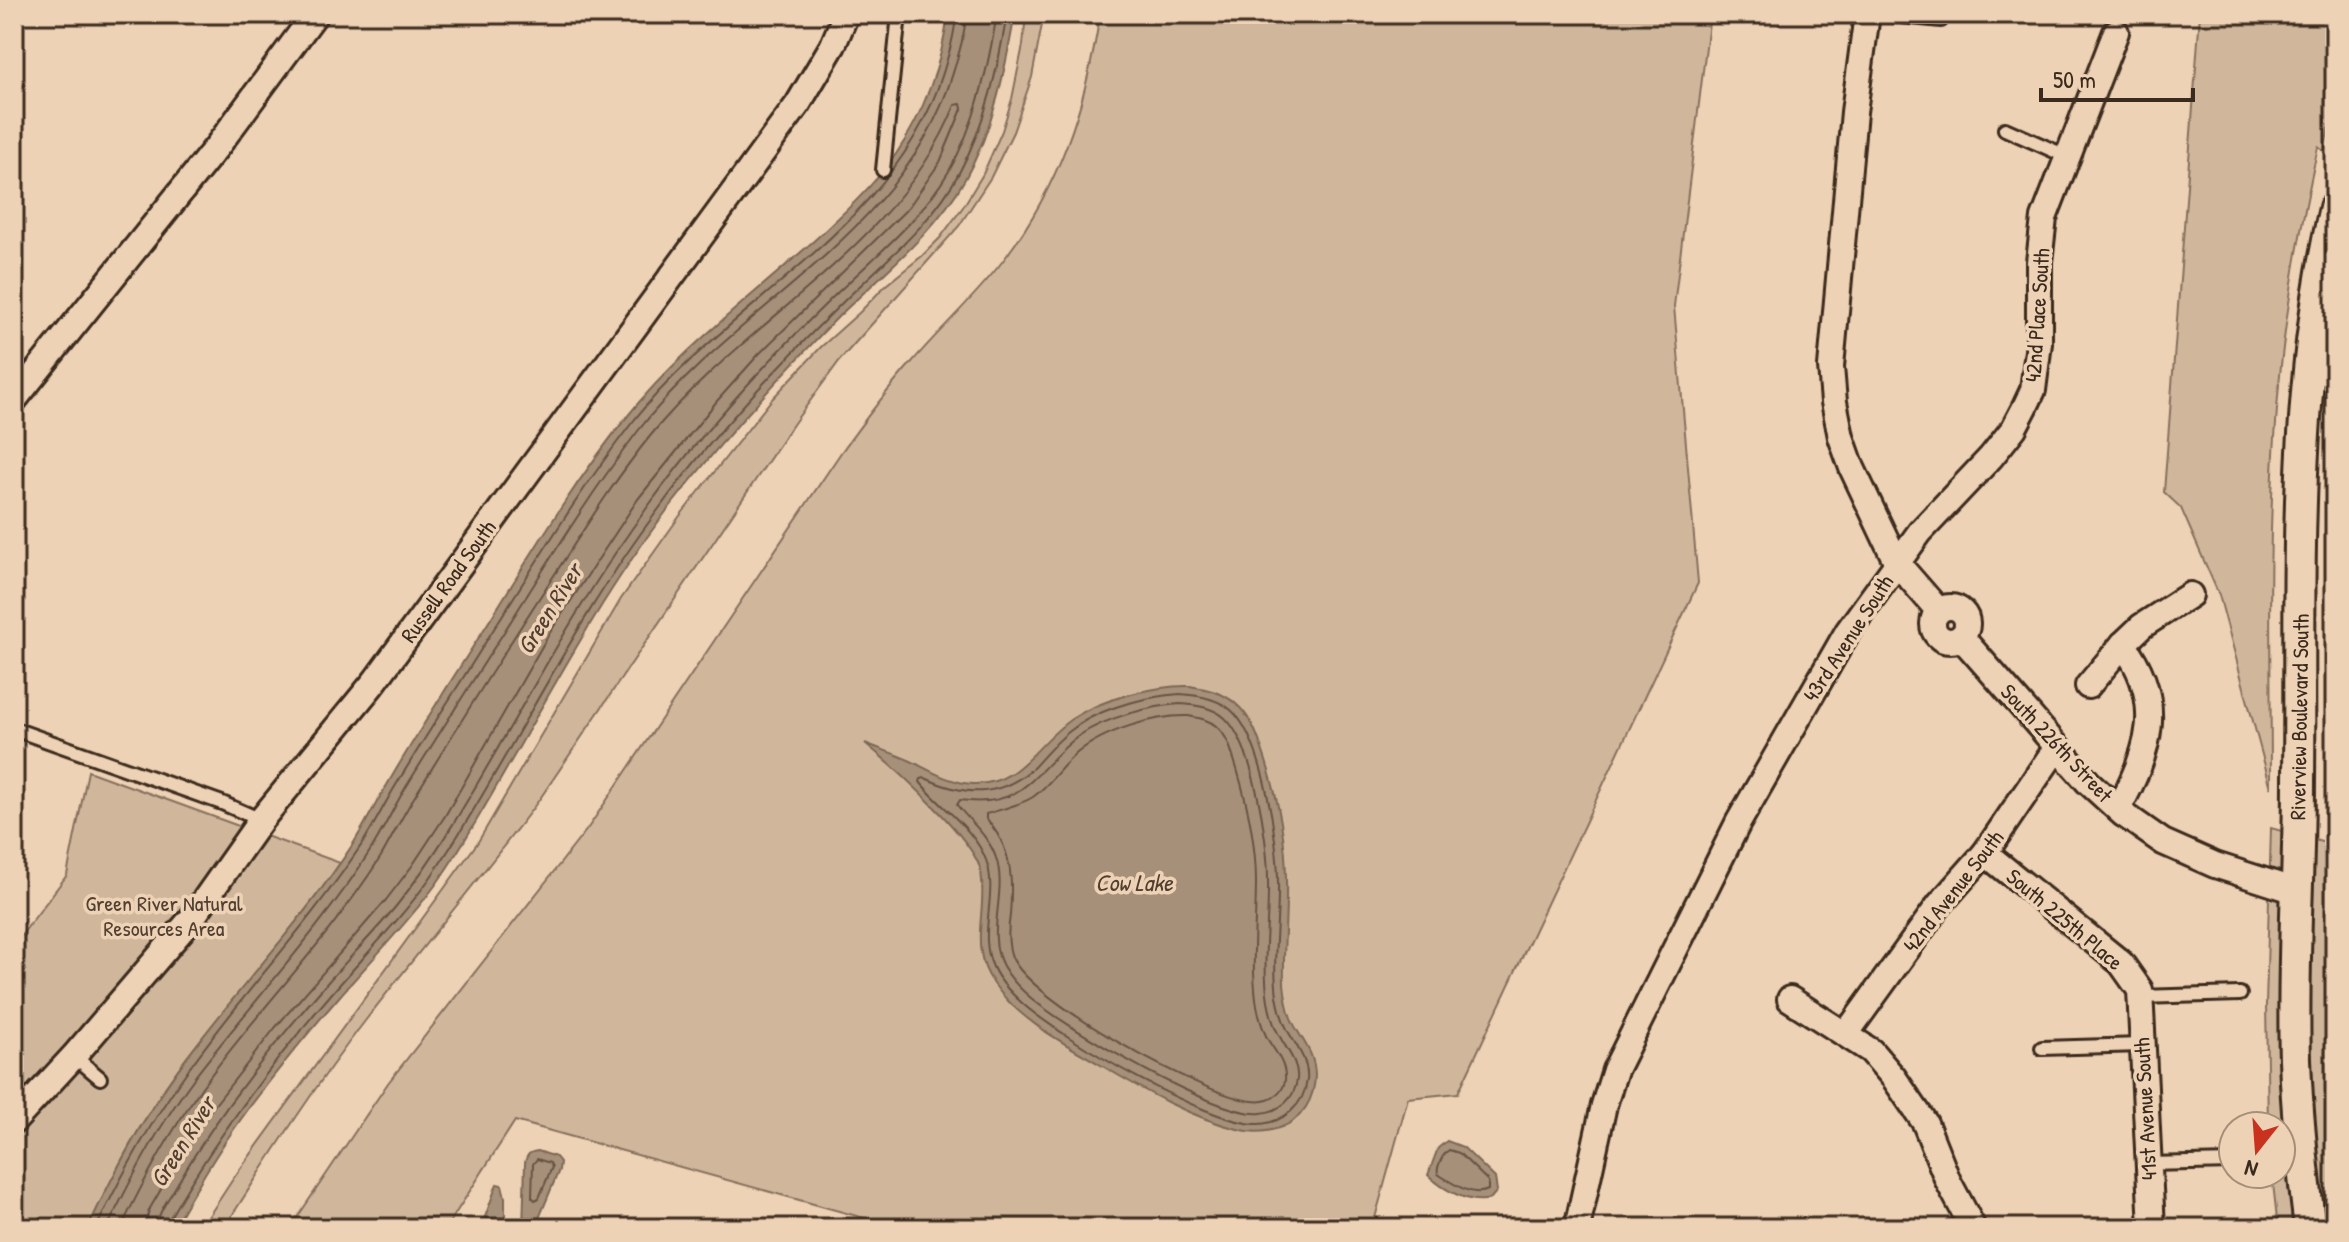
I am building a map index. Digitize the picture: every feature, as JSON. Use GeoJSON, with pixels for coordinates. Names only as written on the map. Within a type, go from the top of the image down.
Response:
{"type":"FeatureCollection","features":[{"type":"Feature","properties":{"kind":"street"},"geometry":{"type":"LineString","coordinates":[[14,400],[219,144],[315,14]]}},
{"type":"Feature","properties":{"kind":"street","name":"Russell Road South"},"geometry":{"type":"LineString","coordinates":[[14,1121],[192,918],[261,820],[375,681],[798,104],[833,45],[846,14]]}},
{"type":"Feature","properties":{"kind":"street","name":"43rd Avenue South"},"geometry":{"type":"LineString","coordinates":[[1577,1228],[1604,1105],[1615,1070],[1738,823],[1848,631],[1897,563],[1852,468],[1841,437],[1831,367],[1854,112],[1867,14]]}},
{"type":"Feature","properties":{"kind":"street","name":"42nd Place South"},"geometry":{"type":"LineString","coordinates":[[1897,563],[1920,532],[2014,428],[2033,390],[2039,343],[2039,262],[2044,218],[2116,32]]}},
{"type":"Feature","properties":{"kind":"street","name":"Riverview Boulevard South"},"geometry":{"type":"LineString","coordinates":[[2310,1228],[2295,1059],[2302,443],[2311,346],[2325,249],[2335,208]]}},
{"type":"Feature","properties":{"kind":"street","name":"South 226th Street"},"geometry":{"type":"LineString","coordinates":[[1897,563],[1938,610],[1932,622],[1936,635],[1948,641],[1961,637],[2088,782],[2118,809],[2163,842],[2215,865],[2296,891]]}},
{"type":"Feature","properties":{"kind":"street"},"geometry":{"type":"LineString","coordinates":[[2088,686],[2123,644],[2161,612],[2190,595]]}},
{"type":"Feature","properties":{"kind":"street"},"geometry":{"type":"LineString","coordinates":[[2118,809],[2141,763],[2147,746],[2150,719],[2144,681],[2123,644]]}},
{"type":"Feature","properties":{"kind":"street","name":"42nd Avenue South"},"geometry":{"type":"LineString","coordinates":[[1846,1034],[1939,905],[1985,853],[2057,747]]}},
{"type":"Feature","properties":{"kind":"street","name":"South 225th Place"},"geometry":{"type":"LineString","coordinates":[[1985,853],[2121,963],[2140,994]]}},
{"type":"Feature","properties":{"kind":"street","name":"41st Avenue South"},"geometry":{"type":"LineString","coordinates":[[2140,994],[2152,1228]]}},
{"type":"Feature","properties":{"kind":"street"},"geometry":{"type":"LineString","coordinates":[[1790,999],[1871,1051],[1894,1078],[1925,1123],[1948,1181],[1973,1228]]}},
{"type":"Feature","properties":{"kind":"lane"},"geometry":{"type":"LineString","coordinates":[[883,170],[899,14]]}},
{"type":"Feature","properties":{"kind":"lane"},"geometry":{"type":"LineString","coordinates":[[1881,14],[1941,20]]}},
{"type":"Feature","properties":{"kind":"lane"},"geometry":{"type":"LineString","coordinates":[[2005,129],[2068,157]]}},
{"type":"Feature","properties":{"kind":"lane"},"geometry":{"type":"LineString","coordinates":[[14,729],[222,803],[261,820]]}},
{"type":"Feature","properties":{"kind":"lane"},"geometry":{"type":"LineString","coordinates":[[2140,994],[2240,994]]}},
{"type":"Feature","properties":{"kind":"lane"},"geometry":{"type":"LineString","coordinates":[[2042,1048],[2142,1045]]}},
{"type":"Feature","properties":{"kind":"lane"},"geometry":{"type":"LineString","coordinates":[[74,1056],[100,1078]]}},
{"type":"Feature","properties":{"kind":"lane"},"geometry":{"type":"LineString","coordinates":[[2148,1164],[2217,1162]]}},
{"type":"Feature","properties":{"kind":"green space"},"geometry":{"type":"Polygon","coordinates":[[[1026,14],[1044,14],[1032,77],[1013,132],[991,177],[959,226],[840,360],[539,800],[346,1046],[224,1228],[201,1228],[233,1179],[478,842],[621,599],[679,517],[772,399],[821,347],[940,238],[963,207],[983,174],[1002,131],[1012,99],[1026,14]]]}},
{"type":"Feature","properties":{"kind":"green space"},"geometry":{"type":"Polygon","coordinates":[[[1100,14],[1710,14],[1674,306],[1698,583],[1458,1093],[1408,1098],[1375,1218],[1411,1228],[900,1228],[515,1121],[446,1228],[290,1228],[388,1083],[588,828],[857,430],[902,373],[992,275],[1022,234],[1054,175],[1078,113],[1100,14]]]}},
{"type":"Feature","properties":{"kind":"green space"},"geometry":{"type":"Polygon","coordinates":[[[2200,14],[2335,14],[2335,99],[2324,151],[2318,147],[2304,215],[2279,388],[2270,559],[2271,788],[2219,595],[2181,508],[2164,492],[2200,14]]]}},
{"type":"Feature","properties":{"kind":"green space"},"geometry":{"type":"Polygon","coordinates":[[[2335,406],[2335,1228],[2278,1228],[2274,1190],[2297,1190],[2297,1110],[2268,1110],[2266,1005],[2271,828],[2329,844],[2332,787],[2328,534],[2335,406]]]}},
{"type":"Feature","properties":{"kind":"green space","name":"Green River Natural Resources Area"},"geometry":{"type":"Polygon","coordinates":[[[88,771],[340,863],[178,1069],[129,1146],[88,1228],[14,1228],[14,945],[67,875],[88,771]]]}},
{"type":"Feature","properties":{"kind":"water","name":"Green River"},"geometry":{"type":"Polygon","coordinates":[[[948,14],[1015,14],[1002,77],[984,140],[953,199],[923,235],[839,316],[771,388],[706,462],[643,542],[603,603],[437,883],[257,1097],[216,1155],[173,1228],[88,1228],[129,1148],[164,1090],[333,874],[427,719],[608,441],[670,369],[839,217],[896,154],[915,122],[930,87],[948,14]]]}},
{"type":"Feature","properties":{"kind":"water","name":"Cow Lake"},"geometry":{"type":"Polygon","coordinates":[[[1190,686],[1225,696],[1246,715],[1266,761],[1280,820],[1286,865],[1285,992],[1291,1018],[1314,1064],[1315,1082],[1310,1100],[1300,1115],[1268,1131],[1248,1131],[1222,1125],[1168,1102],[1056,1039],[1016,1009],[994,984],[982,957],[982,887],[976,858],[965,841],[931,804],[865,743],[949,779],[974,784],[990,782],[1017,769],[1061,727],[1085,711],[1129,694],[1190,686]]]}},
{"type":"Feature","properties":{"kind":"water"},"geometry":{"type":"Polygon","coordinates":[[[1447,1141],[1463,1147],[1495,1178],[1497,1191],[1490,1199],[1474,1200],[1457,1194],[1428,1175],[1438,1148],[1447,1141]]]}},
{"type":"Feature","properties":{"kind":"water"},"geometry":{"type":"Polygon","coordinates":[[[538,1151],[556,1157],[560,1162],[559,1170],[535,1228],[523,1228],[525,1163],[529,1154],[538,1151]]]}},
{"type":"Feature","properties":{"kind":"water"},"geometry":{"type":"Polygon","coordinates":[[[497,1184],[502,1185],[505,1197],[505,1228],[481,1228],[497,1184]]]}}]}
